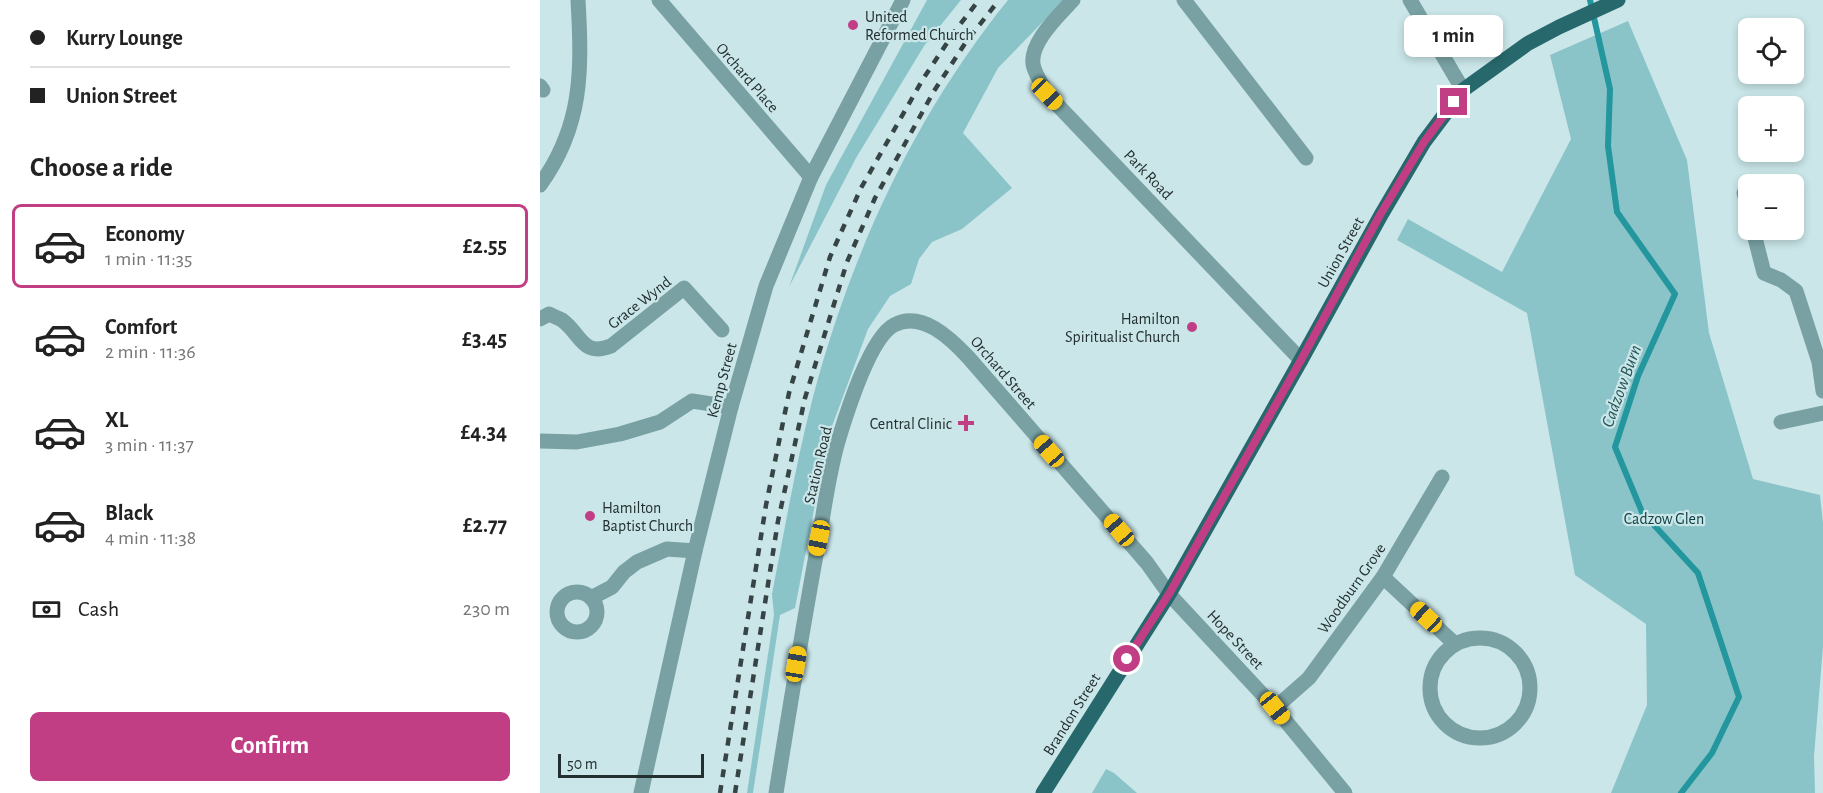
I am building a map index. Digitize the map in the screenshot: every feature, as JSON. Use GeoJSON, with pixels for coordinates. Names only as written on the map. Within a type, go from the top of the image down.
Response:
{"type":"FeatureCollection","features":[{"type":"Feature","properties":{"kind":"main road","name":"Union Street"},"geometry":{"type":"LineString","coordinates":[[1169,594],[1380,215],[1424,142],[1463,90],[1527,44],[1618,0]]}},
{"type":"Feature","properties":{"kind":"main road","name":"Brandon Street"},"geometry":{"type":"LineString","coordinates":[[1043,793],[1169,594]]}},
{"type":"Feature","properties":{"kind":"street"},"geometry":{"type":"LineString","coordinates":[[540,185],[555,163],[570,128],[577,100],[581,52],[578,0]]}},
{"type":"Feature","properties":{"kind":"street","name":"Orchard Place"},"geometry":{"type":"LineString","coordinates":[[659,0],[811,177]]}},
{"type":"Feature","properties":{"kind":"street","name":"Kemp Street"},"geometry":{"type":"LineString","coordinates":[[641,793],[695,552],[731,407],[766,286],[811,177],[903,0]]}},
{"type":"Feature","properties":{"kind":"street","name":"Park Road"},"geometry":{"type":"LineString","coordinates":[[1073,0],[1036,45],[1033,66],[1047,94],[1301,360]]}},
{"type":"Feature","properties":{"kind":"street"},"geometry":{"type":"LineString","coordinates":[[1184,0],[1305,158]]}},
{"type":"Feature","properties":{"kind":"street"},"geometry":{"type":"LineString","coordinates":[[1410,0],[1463,90]]}},
{"type":"Feature","properties":{"kind":"street"},"geometry":{"type":"LineString","coordinates":[[1756,240],[1764,273],[1781,280],[1796,291],[1819,362],[1823,391]]}},
{"type":"Feature","properties":{"kind":"street","name":"Grace Wynd"},"geometry":{"type":"LineString","coordinates":[[540,319],[549,314],[561,320],[588,347],[599,351],[611,346],[684,288],[722,330]]}},
{"type":"Feature","properties":{"kind":"street","name":"Station Road"},"geometry":{"type":"LineString","coordinates":[[776,793],[804,618],[839,440],[858,384],[874,347],[889,328],[896,324],[906,321],[920,323]]}},
{"type":"Feature","properties":{"kind":"street","name":"Orchard Street"},"geometry":{"type":"LineString","coordinates":[[920,323],[939,329],[968,357],[1147,563],[1169,594]]}},
{"type":"Feature","properties":{"kind":"street"},"geometry":{"type":"LineString","coordinates":[[540,441],[577,442],[620,434],[660,422],[692,401],[731,407]]}},
{"type":"Feature","properties":{"kind":"street"},"geometry":{"type":"LineString","coordinates":[[1782,422],[1823,413]]}},
{"type":"Feature","properties":{"kind":"street","name":"Woodburn Grove"},"geometry":{"type":"LineString","coordinates":[[1275,708],[1309,678],[1383,577],[1442,477]]}},
{"type":"Feature","properties":{"kind":"street"},"geometry":{"type":"LineString","coordinates":[[591,598],[612,587],[624,572],[637,562],[668,549],[695,552]]}},
{"type":"Feature","properties":{"kind":"street"},"geometry":{"type":"LineString","coordinates":[[1383,577],[1455,644]]}},
{"type":"Feature","properties":{"kind":"street","name":"Hope Street"},"geometry":{"type":"LineString","coordinates":[[1169,594],[1275,708],[1345,793]]}},
{"type":"Feature","properties":{"kind":"street"},"geometry":{"type":"LineString","coordinates":[[1471,638],[1489,638],[1505,644],[1519,655],[1527,671],[1530,688],[1527,705],[1519,721],[1505,732],[1488,738],[1471,738],[1454,732],[1441,720],[1432,705],[1429,688],[1432,670],[1441,655],[1455,644],[1471,638]]}},
{"type":"Feature","properties":{"kind":"green space"},"geometry":{"type":"Polygon","coordinates":[[[927,0],[961,0],[924,46],[856,158],[789,287],[826,185],[927,0]]]}},
{"type":"Feature","properties":{"kind":"green space"},"geometry":{"type":"Polygon","coordinates":[[[1008,0],[1064,0],[998,68],[963,133],[1012,188],[962,229],[932,242],[919,259],[911,284],[890,296],[868,329],[828,437],[795,608],[780,615],[753,793],[747,793],[774,615],[772,594],[801,446],[828,344],[867,239],[915,139],[974,44],[1008,0]]]}},
{"type":"Feature","properties":{"kind":"green space","name":"Cadzow Glen"},"geometry":{"type":"Polygon","coordinates":[[[1628,21],[1687,160],[1709,333],[1753,479],[1820,495],[1823,523],[1823,647],[1814,756],[1815,793],[1611,793],[1647,705],[1646,624],[1575,575],[1527,313],[1397,240],[1408,219],[1502,272],[1571,139],[1550,55],[1628,21]]]}},
{"type":"Feature","properties":{"kind":"green space"},"geometry":{"type":"Polygon","coordinates":[[[1106,769],[1114,773],[1137,793],[1092,793],[1106,769]]]}},
{"type":"Feature","properties":{"kind":"waterway","name":"Cadzow Burn"},"geometry":{"type":"LineString","coordinates":[[1590,0],[1610,89],[1608,146],[1617,212],[1675,294],[1638,376],[1615,447],[1642,512],[1698,573],[1739,697],[1712,753],[1681,793]]}},
{"type":"Feature","properties":{"kind":"railway"},"geometry":{"type":"LineString","coordinates":[[720,793],[766,505],[789,393],[830,257],[861,188],[923,79],[979,0]]}},
{"type":"Feature","properties":{"kind":"railway"},"geometry":{"type":"LineString","coordinates":[[735,793],[778,521],[805,398],[847,262],[875,198],[934,91],[966,42],[999,0]]}},
{"type":"Feature","properties":{"kind":"place","name":"United Reformed Church"},"geometry":{"type":"Point","coordinates":[853,25]}},
{"type":"Feature","properties":{"kind":"place","name":"Hamilton Spiritualist Church"},"geometry":{"type":"Point","coordinates":[1192,327]}},
{"type":"Feature","properties":{"kind":"place","name":"Central Clinic"},"geometry":{"type":"Point","coordinates":[966,423]}},
{"type":"Feature","properties":{"kind":"place","name":"Hamilton Baptist Church"},"geometry":{"type":"Point","coordinates":[590,516]}},
{"type":"Feature","properties":{"kind":"route"},"geometry":{"type":"LineString","coordinates":[[1127,659],[1169,594],[1380,215],[1424,142],[1454,102]]}}]}
